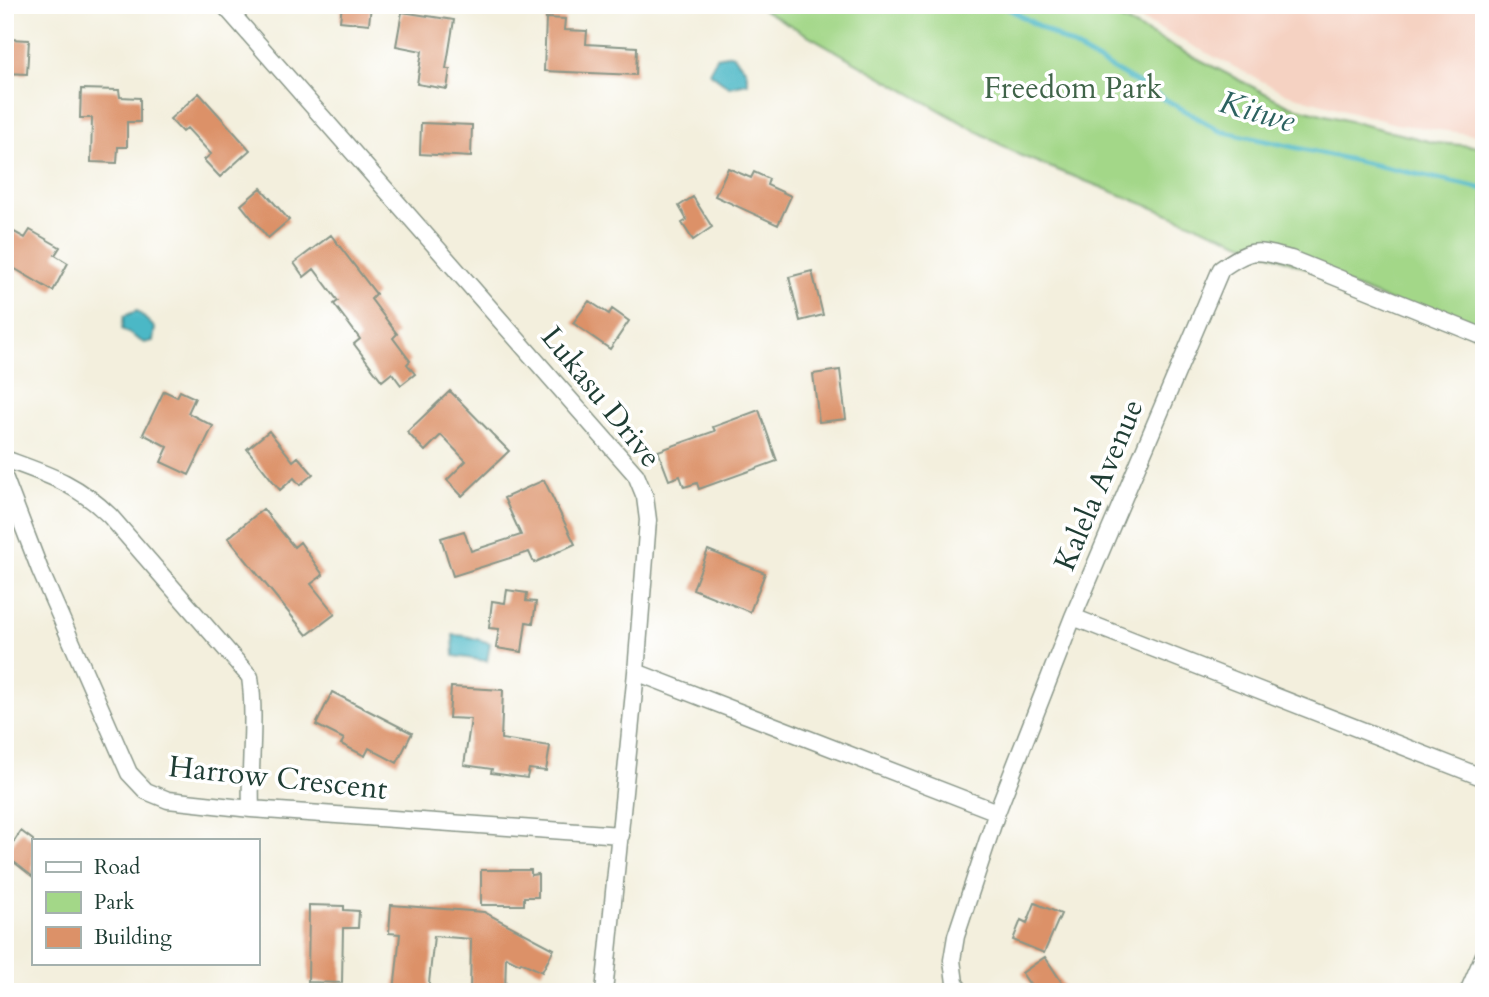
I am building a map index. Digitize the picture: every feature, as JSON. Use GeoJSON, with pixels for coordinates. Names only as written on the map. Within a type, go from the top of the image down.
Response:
{"type":"FeatureCollection","features":[{"type":"Feature","properties":{"kind":"street","name":"Lukasu Drive"},"geometry":{"type":"LineString","coordinates":[[224,5],[636,475],[645,497],[648,520],[636,672],[604,992]]}},
{"type":"Feature","properties":{"kind":"street","name":"Kalela Avenue"},"geometry":{"type":"LineString","coordinates":[[961,992],[955,983],[952,960],[956,936],[997,812],[1073,617],[1221,269],[1241,254],[1259,251],[1291,259],[1484,337]]}},
{"type":"Feature","properties":{"kind":"street"},"geometry":{"type":"LineString","coordinates":[[5,459],[55,477],[90,497],[250,677],[253,700],[249,773],[251,809]]}},
{"type":"Feature","properties":{"kind":"street","name":"Harrow Crescent"},"geometry":{"type":"LineString","coordinates":[[5,479],[40,570],[130,772],[146,790],[168,800],[251,809],[621,835]]}},
{"type":"Feature","properties":{"kind":"street"},"geometry":{"type":"LineString","coordinates":[[1073,617],[1484,778]]}},
{"type":"Feature","properties":{"kind":"street"},"geometry":{"type":"LineString","coordinates":[[636,672],[997,812]]}},
{"type":"Feature","properties":{"kind":"street"},"geometry":{"type":"LineString","coordinates":[[1468,992],[1484,955]]}},
{"type":"Feature","properties":{"kind":"shaded area"},"geometry":{"type":"Polygon","coordinates":[[[1113,5],[1484,5],[1484,136],[1396,124],[1287,94],[1113,5]]]}},
{"type":"Feature","properties":{"kind":"green space","name":"Freedom Park"},"geometry":{"type":"Polygon","coordinates":[[[755,5],[1093,5],[1290,106],[1436,143],[1484,147],[1484,338],[1019,155],[755,5]]]}},
{"type":"Feature","properties":{"kind":"water"},"geometry":{"type":"Polygon","coordinates":[[[732,54],[746,70],[748,83],[729,87],[709,72],[717,57],[732,54]]]}},
{"type":"Feature","properties":{"kind":"water"},"geometry":{"type":"Polygon","coordinates":[[[137,311],[155,328],[153,341],[144,343],[122,329],[124,316],[137,311]]]}},
{"type":"Feature","properties":{"kind":"water"},"geometry":{"type":"Polygon","coordinates":[[[453,635],[490,643],[487,661],[454,656],[453,635]]]}},
{"type":"Feature","properties":{"kind":"building"},"geometry":{"type":"Polygon","coordinates":[[[342,5],[371,5],[369,24],[340,21],[342,5]]]}},
{"type":"Feature","properties":{"kind":"building"},"geometry":{"type":"Polygon","coordinates":[[[402,12],[454,20],[446,69],[450,69],[447,89],[417,84],[422,51],[396,46],[402,12]]]}},
{"type":"Feature","properties":{"kind":"building"},"geometry":{"type":"Polygon","coordinates":[[[546,18],[565,19],[564,30],[587,31],[586,44],[637,47],[636,75],[544,71],[546,18]]]}},
{"type":"Feature","properties":{"kind":"building"},"geometry":{"type":"Polygon","coordinates":[[[8,39],[29,40],[27,74],[5,73],[8,39]]]}},
{"type":"Feature","properties":{"kind":"building"},"geometry":{"type":"Polygon","coordinates":[[[81,89],[119,90],[120,97],[140,98],[140,122],[127,122],[127,147],[118,147],[117,163],[91,162],[92,118],[80,118],[81,89]]]}},
{"type":"Feature","properties":{"kind":"building"},"geometry":{"type":"Polygon","coordinates":[[[199,93],[250,150],[220,177],[204,160],[211,154],[187,128],[182,132],[170,119],[199,93]]]}},
{"type":"Feature","properties":{"kind":"building"},"geometry":{"type":"Polygon","coordinates":[[[421,123],[472,125],[471,157],[420,154],[421,123]]]}},
{"type":"Feature","properties":{"kind":"building"},"geometry":{"type":"Polygon","coordinates":[[[728,168],[751,178],[754,172],[769,179],[767,185],[791,196],[778,225],[715,196],[728,168]]]}},
{"type":"Feature","properties":{"kind":"building"},"geometry":{"type":"Polygon","coordinates":[[[261,188],[289,220],[268,238],[241,205],[261,188]]]}},
{"type":"Feature","properties":{"kind":"building"},"geometry":{"type":"Polygon","coordinates":[[[693,197],[712,227],[693,240],[682,223],[687,220],[679,206],[693,197]]]}},
{"type":"Feature","properties":{"kind":"building"},"geometry":{"type":"Polygon","coordinates":[[[5,227],[25,238],[30,230],[60,247],[55,255],[68,263],[53,291],[5,263],[5,227]]]}},
{"type":"Feature","properties":{"kind":"building"},"geometry":{"type":"Polygon","coordinates":[[[331,235],[376,294],[371,299],[397,334],[393,338],[410,361],[407,364],[415,374],[401,385],[392,373],[382,381],[354,344],[360,339],[334,304],[338,301],[314,269],[304,277],[294,263],[331,235]]]}},
{"type":"Feature","properties":{"kind":"building"},"geometry":{"type":"Polygon","coordinates":[[[812,271],[823,315],[800,321],[789,277],[812,271]]]}},
{"type":"Feature","properties":{"kind":"building"},"geometry":{"type":"Polygon","coordinates":[[[589,301],[609,314],[612,309],[629,321],[610,349],[573,323],[589,301]]]}},
{"type":"Feature","properties":{"kind":"building"},"geometry":{"type":"Polygon","coordinates":[[[840,370],[846,419],[819,422],[813,374],[840,370]]]}},
{"type":"Feature","properties":{"kind":"building"},"geometry":{"type":"Polygon","coordinates":[[[164,391],[177,397],[180,391],[195,398],[188,413],[213,426],[189,475],[161,462],[168,447],[143,434],[164,391]]]}},
{"type":"Feature","properties":{"kind":"building"},"geometry":{"type":"Polygon","coordinates":[[[450,391],[509,451],[462,496],[447,480],[466,461],[441,435],[425,451],[407,432],[450,391]]]}},
{"type":"Feature","properties":{"kind":"building"},"geometry":{"type":"Polygon","coordinates":[[[759,410],[777,461],[699,489],[697,483],[684,487],[680,476],[669,480],[658,451],[715,431],[713,427],[759,410]]]}},
{"type":"Feature","properties":{"kind":"building"},"geometry":{"type":"Polygon","coordinates":[[[269,431],[293,461],[298,457],[313,474],[300,485],[294,478],[280,490],[247,449],[269,431]]]}},
{"type":"Feature","properties":{"kind":"building"},"geometry":{"type":"Polygon","coordinates":[[[544,480],[575,544],[534,563],[529,552],[453,576],[441,538],[464,531],[471,551],[521,535],[504,498],[544,480]]]}},
{"type":"Feature","properties":{"kind":"building"},"geometry":{"type":"Polygon","coordinates":[[[263,509],[294,547],[300,542],[323,575],[311,584],[335,614],[307,635],[228,538],[263,509]]]}},
{"type":"Feature","properties":{"kind":"building"},"geometry":{"type":"Polygon","coordinates":[[[708,550],[765,573],[750,612],[693,589],[708,550]]]}},
{"type":"Feature","properties":{"kind":"building"},"geometry":{"type":"Polygon","coordinates":[[[507,590],[527,593],[526,601],[536,602],[533,623],[526,622],[522,652],[496,648],[499,629],[489,628],[492,601],[505,603],[507,590]]]}},
{"type":"Feature","properties":{"kind":"building"},"geometry":{"type":"Polygon","coordinates":[[[451,687],[503,690],[501,739],[550,746],[546,771],[529,769],[527,778],[491,773],[492,769],[464,765],[471,719],[449,718],[451,687]]]}},
{"type":"Feature","properties":{"kind":"building"},"geometry":{"type":"Polygon","coordinates":[[[332,692],[412,733],[397,763],[369,748],[365,756],[341,744],[344,739],[316,725],[332,692]]]}},
{"type":"Feature","properties":{"kind":"building"},"geometry":{"type":"Polygon","coordinates":[[[21,831],[32,839],[32,876],[5,855],[21,831]]]}},
{"type":"Feature","properties":{"kind":"building"},"geometry":{"type":"Polygon","coordinates":[[[481,870],[531,870],[531,875],[538,874],[538,897],[524,897],[524,905],[481,905],[481,870]]]}},
{"type":"Feature","properties":{"kind":"building"},"geometry":{"type":"Polygon","coordinates":[[[1035,903],[1061,914],[1044,953],[1013,940],[1021,920],[1027,923],[1035,903]]]}},
{"type":"Feature","properties":{"kind":"building"},"geometry":{"type":"Polygon","coordinates":[[[309,905],[344,906],[344,910],[359,911],[358,928],[343,928],[342,983],[308,982],[309,905]]]}},
{"type":"Feature","properties":{"kind":"building"},"geometry":{"type":"Polygon","coordinates":[[[391,905],[484,912],[554,949],[542,972],[506,957],[505,992],[470,992],[471,939],[434,936],[428,992],[394,992],[400,934],[389,933],[391,905]]]}},
{"type":"Feature","properties":{"kind":"building"},"geometry":{"type":"Polygon","coordinates":[[[1045,957],[1068,992],[1035,992],[1022,973],[1045,957]]]}},
{"type":"Feature","properties":{"kind":"waterway","name":"Kitwe"},"geometry":{"type":"LineString","coordinates":[[1002,5],[1220,131],[1484,189]]}}]}
